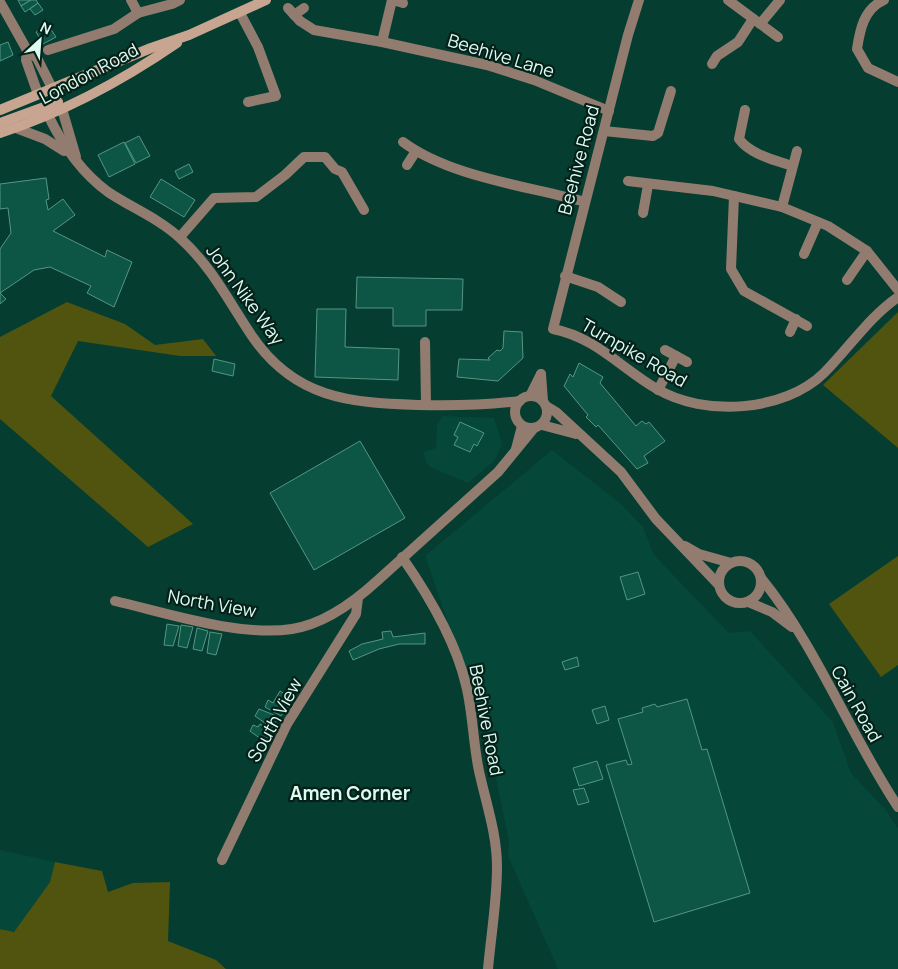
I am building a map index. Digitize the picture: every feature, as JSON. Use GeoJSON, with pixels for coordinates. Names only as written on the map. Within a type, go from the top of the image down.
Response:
{"type":"FeatureCollection","features":[{"type":"Feature","properties":{"kind":"main road","name":"London Road"},"geometry":{"type":"LineString","coordinates":[[0,110],[188,35],[266,0]]}},
{"type":"Feature","properties":{"kind":"main road","name":"London Road"},"geometry":{"type":"LineString","coordinates":[[0,133],[16,128],[155,58],[188,35]]}},
{"type":"Feature","properties":{"kind":"main road"},"geometry":{"type":"LineString","coordinates":[[52,88],[60,106]]}},
{"type":"Feature","properties":{"kind":"main road"},"geometry":{"type":"LineString","coordinates":[[0,123],[47,111],[38,94]]}},
{"type":"Feature","properties":{"kind":"street"},"geometry":{"type":"LineString","coordinates":[[131,0],[138,13]]}},
{"type":"Feature","properties":{"kind":"street"},"geometry":{"type":"LineString","coordinates":[[48,50],[114,29],[138,13],[180,0]]}},
{"type":"Feature","properties":{"kind":"street"},"geometry":{"type":"LineString","coordinates":[[382,42],[392,0],[404,3]]}},
{"type":"Feature","properties":{"kind":"street","name":"Beehive Road"},"geometry":{"type":"LineString","coordinates":[[553,329],[565,276],[628,35],[639,0]]}},
{"type":"Feature","properties":{"kind":"street"},"geometry":{"type":"LineString","coordinates":[[728,0],[778,37]]}},
{"type":"Feature","properties":{"kind":"street"},"geometry":{"type":"LineString","coordinates":[[712,64],[717,56],[738,42],[780,0]]}},
{"type":"Feature","properties":{"kind":"street"},"geometry":{"type":"LineString","coordinates":[[884,0],[875,4],[861,24],[857,49],[868,68],[898,82]]}},
{"type":"Feature","properties":{"kind":"street"},"geometry":{"type":"LineString","coordinates":[[0,2],[27,50],[37,58],[52,88]]}},
{"type":"Feature","properties":{"kind":"street","name":"Beehive Lane"},"geometry":{"type":"LineString","coordinates":[[304,8],[291,12],[314,30],[382,42],[487,65],[534,80],[609,111]]}},
{"type":"Feature","properties":{"kind":"street"},"geometry":{"type":"LineString","coordinates":[[240,13],[258,47],[276,96],[248,102]]}},
{"type":"Feature","properties":{"kind":"street"},"geometry":{"type":"LineString","coordinates":[[27,50],[26,60],[38,94]]}},
{"type":"Feature","properties":{"kind":"street"},"geometry":{"type":"LineString","coordinates":[[604,131],[653,136],[658,133],[670,91]]}},
{"type":"Feature","properties":{"kind":"street","name":"John Nike Way"},"geometry":{"type":"LineString","coordinates":[[60,106],[78,162]]}},
{"type":"Feature","properties":{"kind":"street"},"geometry":{"type":"LineString","coordinates":[[745,110],[739,139],[744,145],[763,155],[792,166]]}},
{"type":"Feature","properties":{"kind":"street","name":"John Nike Way"},"geometry":{"type":"LineString","coordinates":[[47,111],[60,141],[78,162],[106,190],[163,224],[180,237],[217,280],[252,336],[268,357],[302,384],[343,400],[378,404],[493,405],[520,401]]}},
{"type":"Feature","properties":{"kind":"street","name":"John Nike Way"},"geometry":{"type":"LineString","coordinates":[[16,128],[53,143],[78,162]]}},
{"type":"Feature","properties":{"kind":"street"},"geometry":{"type":"LineString","coordinates":[[403,142],[416,152],[457,169],[585,202]]}},
{"type":"Feature","properties":{"kind":"street"},"geometry":{"type":"LineString","coordinates":[[782,207],[797,151]]}},
{"type":"Feature","properties":{"kind":"street"},"geometry":{"type":"LineString","coordinates":[[407,165],[416,152]]}},
{"type":"Feature","properties":{"kind":"street"},"geometry":{"type":"LineString","coordinates":[[180,237],[214,198],[256,196],[285,175],[304,157],[325,157],[335,169],[342,172],[364,210]]}},
{"type":"Feature","properties":{"kind":"street"},"geometry":{"type":"LineString","coordinates":[[628,181],[648,185],[713,191],[782,207],[818,222],[867,252],[898,290]]}},
{"type":"Feature","properties":{"kind":"street"},"geometry":{"type":"LineString","coordinates":[[643,213],[648,185]]}},
{"type":"Feature","properties":{"kind":"street"},"geometry":{"type":"LineString","coordinates":[[734,196],[731,268],[744,291],[808,326]]}},
{"type":"Feature","properties":{"kind":"street"},"geometry":{"type":"LineString","coordinates":[[804,254],[818,222]]}},
{"type":"Feature","properties":{"kind":"street"},"geometry":{"type":"LineString","coordinates":[[847,280],[867,252]]}},
{"type":"Feature","properties":{"kind":"street"},"geometry":{"type":"LineString","coordinates":[[565,276],[598,287],[621,302]]}},
{"type":"Feature","properties":{"kind":"street","name":"Turnpike Road"},"geometry":{"type":"LineString","coordinates":[[553,329],[580,338],[603,349],[658,390],[680,400],[718,407],[742,407],[770,402],[807,385],[823,374],[884,308],[898,297]]}},
{"type":"Feature","properties":{"kind":"street"},"geometry":{"type":"LineString","coordinates":[[790,332],[796,319]]}},
{"type":"Feature","properties":{"kind":"street"},"geometry":{"type":"LineString","coordinates":[[425,342],[426,405]]}},
{"type":"Feature","properties":{"kind":"street"},"geometry":{"type":"LineString","coordinates":[[665,350],[687,362]]}},
{"type":"Feature","properties":{"kind":"street"},"geometry":{"type":"LineString","coordinates":[[658,390],[676,356]]}},
{"type":"Feature","properties":{"kind":"street"},"geometry":{"type":"LineString","coordinates":[[402,557],[498,472],[547,416],[541,374],[530,396],[520,401],[516,409],[519,422],[516,450]]}},
{"type":"Feature","properties":{"kind":"street"},"geometry":{"type":"LineString","coordinates":[[530,396],[556,412],[621,472],[656,519],[718,584],[725,598],[737,604],[748,602],[760,590],[761,578],[752,565],[741,561],[731,563],[700,554],[680,544]]}},
{"type":"Feature","properties":{"kind":"street","name":"John Nike Way"},"geometry":{"type":"LineString","coordinates":[[493,405],[519,422]]}},
{"type":"Feature","properties":{"kind":"street"},"geometry":{"type":"LineString","coordinates":[[519,422],[579,435]]}},
{"type":"Feature","properties":{"kind":"street","name":"Beehive Road"},"geometry":{"type":"LineString","coordinates":[[402,557],[429,601],[452,646],[466,686],[476,760],[495,836],[497,866],[488,969]]}},
{"type":"Feature","properties":{"kind":"street","name":"North View"},"geometry":{"type":"LineString","coordinates":[[115,601],[238,628],[292,629],[320,620],[358,598],[402,557]]}},
{"type":"Feature","properties":{"kind":"street"},"geometry":{"type":"LineString","coordinates":[[718,584],[722,571],[731,563]]}},
{"type":"Feature","properties":{"kind":"street","name":"Cain Road"},"geometry":{"type":"LineString","coordinates":[[761,578],[783,606],[898,808]]}},
{"type":"Feature","properties":{"kind":"street","name":"South View"},"geometry":{"type":"LineString","coordinates":[[222,860],[287,724],[356,614],[358,598]]}},
{"type":"Feature","properties":{"kind":"street","name":"Cain Road"},"geometry":{"type":"LineString","coordinates":[[748,602],[778,615],[796,631]]}},
{"type":"Feature","properties":{"kind":"street","name":"Cain Road"},"geometry":{"type":"LineString","coordinates":[[888,792],[898,799]]}},
{"type":"Feature","properties":{"kind":"shaded area"},"geometry":{"type":"Polygon","coordinates":[[[67,302],[125,324],[155,345],[203,339],[216,356],[180,356],[78,341],[51,396],[193,524],[148,547],[0,419],[0,337],[67,302]]]}},
{"type":"Feature","properties":{"kind":"shaded area"},"geometry":{"type":"Polygon","coordinates":[[[898,312],[898,448],[823,385],[898,312]]]}},
{"type":"Feature","properties":{"kind":"shaded area"},"geometry":{"type":"Polygon","coordinates":[[[442,416],[494,418],[502,444],[494,461],[468,483],[432,468],[425,461],[424,452],[436,448],[437,426],[442,416]]]}},
{"type":"Feature","properties":{"kind":"shaded area"},"geometry":{"type":"Polygon","coordinates":[[[552,450],[621,504],[643,527],[654,555],[729,633],[750,631],[833,722],[851,773],[885,809],[898,828],[898,969],[558,969],[508,856],[509,841],[487,735],[425,556],[552,450]]]}},
{"type":"Feature","properties":{"kind":"shaded area"},"geometry":{"type":"Polygon","coordinates":[[[898,556],[898,665],[881,677],[829,604],[898,556]]]}},
{"type":"Feature","properties":{"kind":"shaded area"},"geometry":{"type":"Polygon","coordinates":[[[0,850],[55,862],[50,882],[14,932],[0,929],[0,850]]]}},
{"type":"Feature","properties":{"kind":"shaded area"},"geometry":{"type":"Polygon","coordinates":[[[55,862],[102,871],[108,892],[133,883],[170,882],[168,941],[216,960],[226,969],[0,969],[0,929],[14,932],[50,882],[55,862]]]}},
{"type":"Feature","properties":{"kind":"building"},"geometry":{"type":"Polygon","coordinates":[[[18,0],[31,0],[21,6],[18,0]]]}},
{"type":"Feature","properties":{"kind":"building"},"geometry":{"type":"Polygon","coordinates":[[[31,0],[36,0],[38,3],[25,12],[21,6],[31,0]]]}},
{"type":"Feature","properties":{"kind":"building"},"geometry":{"type":"Polygon","coordinates":[[[38,3],[43,10],[35,15],[30,9],[38,3]]]}},
{"type":"Feature","properties":{"kind":"building"},"geometry":{"type":"Polygon","coordinates":[[[48,25],[56,37],[43,44],[36,32],[48,25]]]}},
{"type":"Feature","properties":{"kind":"building"},"geometry":{"type":"Polygon","coordinates":[[[8,42],[13,55],[0,61],[0,45],[8,42]]]}},
{"type":"Feature","properties":{"kind":"building"},"geometry":{"type":"Polygon","coordinates":[[[139,136],[150,156],[136,163],[125,143],[139,136]]]}},
{"type":"Feature","properties":{"kind":"building"},"geometry":{"type":"Polygon","coordinates":[[[124,142],[135,164],[109,177],[98,155],[124,142]]]}},
{"type":"Feature","properties":{"kind":"building"},"geometry":{"type":"Polygon","coordinates":[[[189,164],[193,172],[179,179],[175,171],[189,164]]]}},
{"type":"Feature","properties":{"kind":"building"},"geometry":{"type":"Polygon","coordinates":[[[46,178],[49,199],[46,200],[48,210],[63,199],[75,215],[53,231],[105,257],[107,250],[132,262],[114,307],[87,293],[91,286],[50,267],[34,270],[0,293],[0,249],[11,233],[8,208],[0,209],[0,184],[46,178]]]}},
{"type":"Feature","properties":{"kind":"building"},"geometry":{"type":"Polygon","coordinates":[[[161,179],[195,200],[184,217],[150,197],[161,179]]]}},
{"type":"Feature","properties":{"kind":"building"},"geometry":{"type":"Polygon","coordinates":[[[357,277],[463,279],[462,310],[426,310],[426,326],[393,326],[393,308],[356,308],[357,277]]]}},
{"type":"Feature","properties":{"kind":"building"},"geometry":{"type":"Polygon","coordinates":[[[0,293],[6,299],[0,304],[0,293]]]}},
{"type":"Feature","properties":{"kind":"building"},"geometry":{"type":"Polygon","coordinates":[[[317,309],[346,309],[345,347],[399,349],[398,380],[315,377],[317,309]]]}},
{"type":"Feature","properties":{"kind":"building"},"geometry":{"type":"Polygon","coordinates":[[[504,331],[522,332],[523,358],[498,381],[457,377],[459,359],[490,360],[488,358],[497,350],[500,351],[503,348],[504,331]]]}},
{"type":"Feature","properties":{"kind":"building"},"geometry":{"type":"Polygon","coordinates":[[[214,359],[235,364],[233,376],[212,371],[214,359]]]}},
{"type":"Feature","properties":{"kind":"building"},"geometry":{"type":"Polygon","coordinates":[[[579,363],[603,377],[600,383],[636,426],[642,421],[646,424],[649,422],[665,441],[644,456],[648,463],[637,469],[598,425],[596,427],[586,417],[588,415],[564,386],[570,374],[573,377],[579,363]]]}},
{"type":"Feature","properties":{"kind":"building"},"geometry":{"type":"Polygon","coordinates":[[[460,422],[484,433],[477,446],[474,444],[470,452],[454,445],[458,437],[454,435],[460,422]]]}},
{"type":"Feature","properties":{"kind":"building"},"geometry":{"type":"Polygon","coordinates":[[[360,441],[405,518],[314,570],[270,493],[360,441]]]}},
{"type":"Feature","properties":{"kind":"building"},"geometry":{"type":"Polygon","coordinates":[[[638,572],[645,594],[627,600],[620,577],[638,572]]]}},
{"type":"Feature","properties":{"kind":"building"},"geometry":{"type":"Polygon","coordinates":[[[167,624],[179,626],[173,646],[164,645],[167,624]]]}},
{"type":"Feature","properties":{"kind":"building"},"geometry":{"type":"Polygon","coordinates":[[[181,625],[193,627],[187,648],[178,646],[181,625]]]}},
{"type":"Feature","properties":{"kind":"building"},"geometry":{"type":"Polygon","coordinates":[[[197,628],[208,631],[202,651],[193,649],[197,628]]]}},
{"type":"Feature","properties":{"kind":"building"},"geometry":{"type":"Polygon","coordinates":[[[391,631],[393,637],[425,633],[425,644],[399,644],[379,649],[353,660],[349,651],[362,644],[383,639],[382,632],[391,631]]]}},
{"type":"Feature","properties":{"kind":"building"},"geometry":{"type":"Polygon","coordinates":[[[210,632],[222,634],[216,655],[207,653],[210,632]]]}},
{"type":"Feature","properties":{"kind":"building"},"geometry":{"type":"Polygon","coordinates":[[[577,657],[579,666],[565,670],[562,662],[577,657]]]}},
{"type":"Feature","properties":{"kind":"building"},"geometry":{"type":"Polygon","coordinates":[[[280,691],[293,699],[281,716],[265,707],[268,700],[273,703],[280,691]]]}},
{"type":"Feature","properties":{"kind":"building"},"geometry":{"type":"Polygon","coordinates":[[[687,699],[702,750],[707,749],[750,893],[654,922],[606,765],[626,760],[628,765],[632,764],[618,719],[643,712],[642,708],[655,704],[657,707],[687,699]]]}},
{"type":"Feature","properties":{"kind":"building"},"geometry":{"type":"Polygon","coordinates":[[[605,706],[609,720],[597,724],[592,710],[605,706]]]}},
{"type":"Feature","properties":{"kind":"building"},"geometry":{"type":"Polygon","coordinates":[[[259,709],[279,717],[272,728],[255,716],[259,709]]]}},
{"type":"Feature","properties":{"kind":"building"},"geometry":{"type":"Polygon","coordinates":[[[260,724],[271,730],[265,742],[250,731],[253,725],[258,727],[260,724]]]}},
{"type":"Feature","properties":{"kind":"building"},"geometry":{"type":"Polygon","coordinates":[[[597,761],[603,779],[579,786],[573,768],[597,761]]]}},
{"type":"Feature","properties":{"kind":"building"},"geometry":{"type":"Polygon","coordinates":[[[584,788],[589,802],[578,805],[573,790],[584,788]]]}},
{"type":"Feature","properties":{"kind":"district","name":"Amen Corner"},"geometry":{"type":"Point","coordinates":[350,793]}}]}
